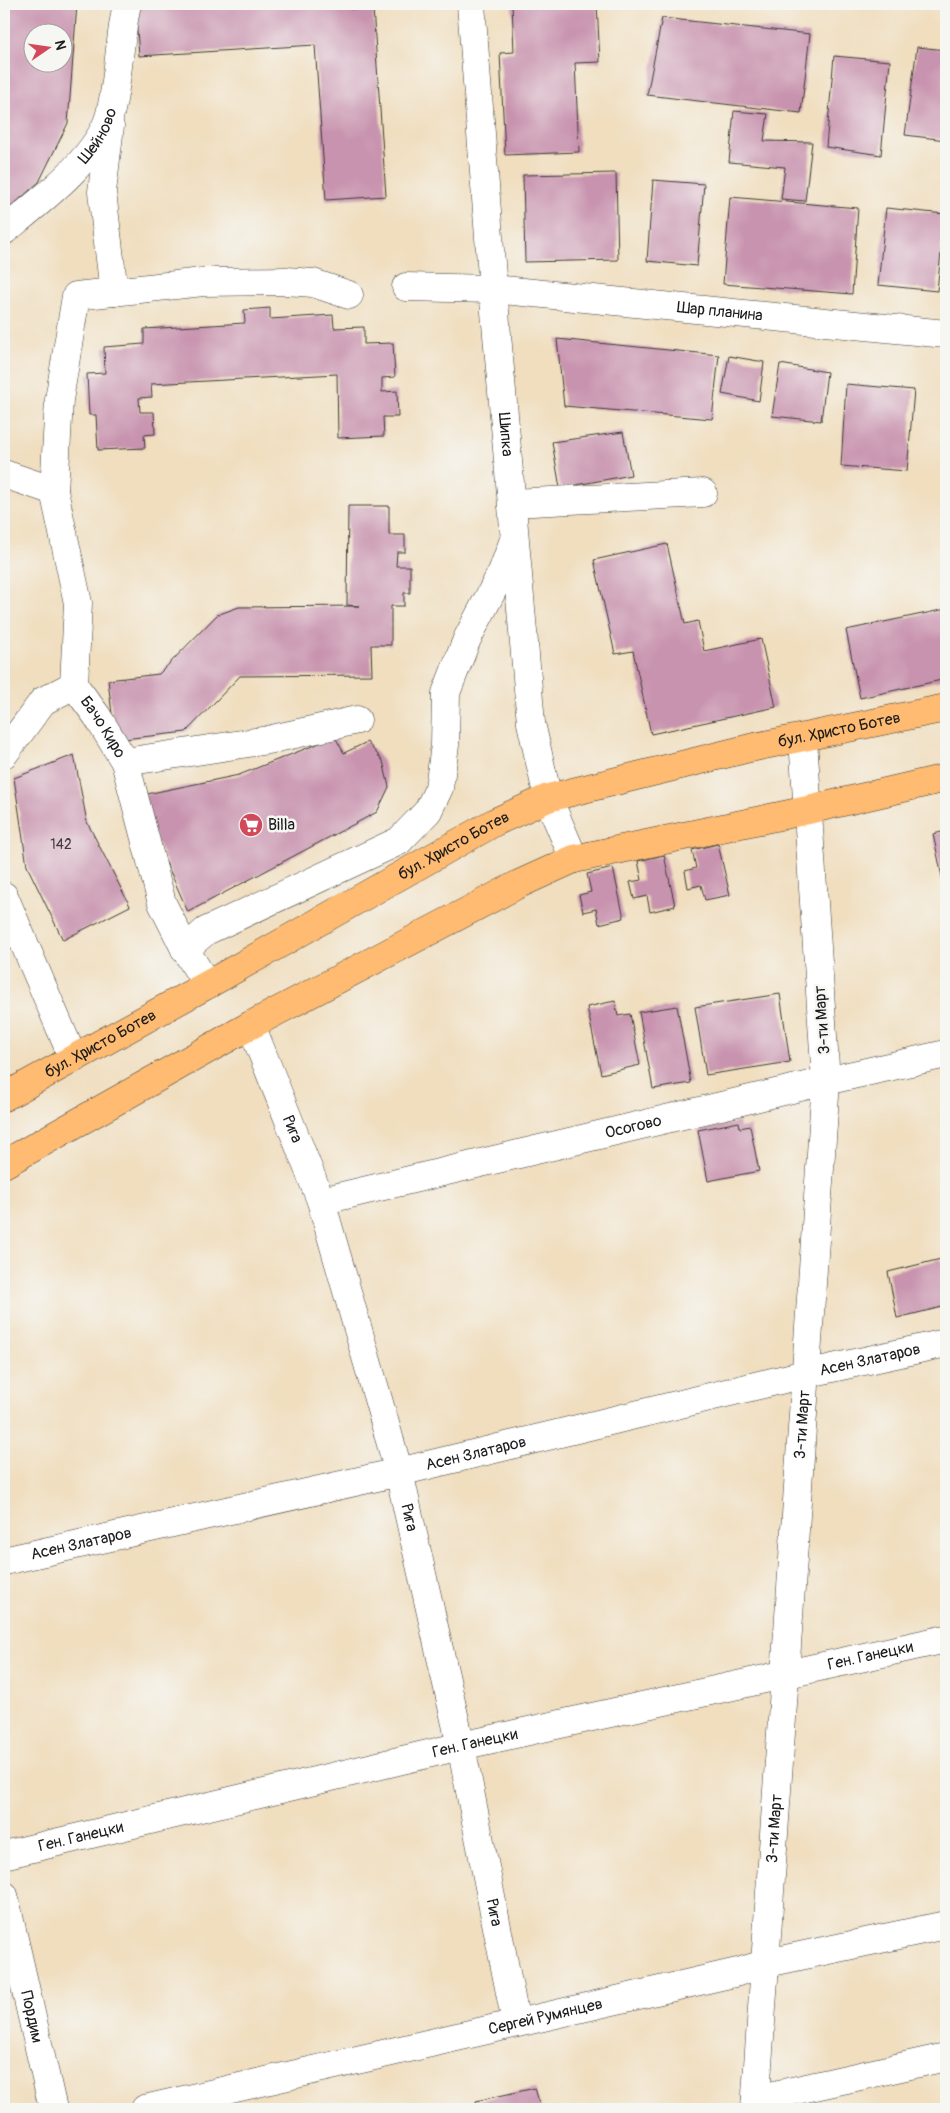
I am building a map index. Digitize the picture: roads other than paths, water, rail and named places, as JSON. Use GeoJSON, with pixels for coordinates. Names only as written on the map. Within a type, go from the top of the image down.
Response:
{"type":"FeatureCollection","features":[{"type":"Feature","properties":{"kind":"main road","name":"бул. Христо Ботев"},"geometry":{"type":"LineString","coordinates":[[4,1097],[495,822],[548,798],[750,748],[803,739],[946,708]]}},
{"type":"Feature","properties":{"kind":"main road"},"geometry":{"type":"LineString","coordinates":[[4,1164],[251,1025],[519,884],[574,859],[808,810],[946,778]]}},
{"type":"Feature","properties":{"kind":"street","name":"Шейново"},"geometry":{"type":"LineString","coordinates":[[4,231],[92,152],[110,115],[127,4]]}},
{"type":"Feature","properties":{"kind":"street","name":"Шипка"},"geometry":{"type":"LineString","coordinates":[[471,4],[493,289],[516,533],[531,722],[548,798],[574,859]]}},
{"type":"Feature","properties":{"kind":"street"},"geometry":{"type":"LineString","coordinates":[[110,115],[109,146],[102,192],[114,292],[203,282],[286,281],[313,283],[349,295]]}},
{"type":"Feature","properties":{"kind":"street","name":"Шар планина"},"geometry":{"type":"LineString","coordinates":[[406,288],[493,289],[946,334]]}},
{"type":"Feature","properties":{"kind":"street","name":"Бачо Киро"},"geometry":{"type":"LineString","coordinates":[[114,292],[76,296],[59,400],[54,491],[78,603],[74,685],[97,716],[125,762],[268,740],[357,720]]}},
{"type":"Feature","properties":{"kind":"street"},"geometry":{"type":"LineString","coordinates":[[4,474],[54,491]]}},
{"type":"Feature","properties":{"kind":"street"},"geometry":{"type":"LineString","coordinates":[[513,503],[703,493]]}},
{"type":"Feature","properties":{"kind":"street"},"geometry":{"type":"LineString","coordinates":[[185,949],[206,931],[399,841],[428,811],[439,788],[445,745],[446,692],[467,639],[502,572],[516,533]]}},
{"type":"Feature","properties":{"kind":"street"},"geometry":{"type":"LineString","coordinates":[[4,754],[42,701],[74,685]]}},
{"type":"Feature","properties":{"kind":"street","name":"3-ти Март"},"geometry":{"type":"LineString","coordinates":[[756,2104],[826,1080],[803,739]]}},
{"type":"Feature","properties":{"kind":"street"},"geometry":{"type":"LineString","coordinates":[[125,762],[162,903],[185,949],[207,985]]}},
{"type":"Feature","properties":{"kind":"street"},"geometry":{"type":"LineString","coordinates":[[4,896],[73,1058]]}},
{"type":"Feature","properties":{"kind":"street","name":"Рига"},"geometry":{"type":"LineString","coordinates":[[251,1025],[322,1202],[398,1472],[461,1746],[516,2023]]}},
{"type":"Feature","properties":{"kind":"street","name":"Осогово"},"geometry":{"type":"LineString","coordinates":[[322,1202],[826,1080],[946,1054]]}},
{"type":"Feature","properties":{"kind":"street","name":"Асен Златаров"},"geometry":{"type":"LineString","coordinates":[[4,1562],[398,1472],[805,1374],[946,1343]]}},
{"type":"Feature","properties":{"kind":"street","name":"Ген. Ганецки"},"geometry":{"type":"LineString","coordinates":[[4,1855],[461,1746],[946,1639]]}},
{"type":"Feature","properties":{"kind":"street","name":"Пордим"},"geometry":{"type":"LineString","coordinates":[[4,1895],[53,2109]]}},
{"type":"Feature","properties":{"kind":"street","name":"Сергей Румянцев"},"geometry":{"type":"LineString","coordinates":[[145,2109],[738,1972],[767,1963],[946,1925]]}},
{"type":"Feature","properties":{"kind":"street"},"geometry":{"type":"LineString","coordinates":[[756,2104],[946,2056]]}},
{"type":"Feature","properties":{"kind":"place","name":"Billa"},"geometry":{"type":"Point","coordinates":[251,825]}}]}
